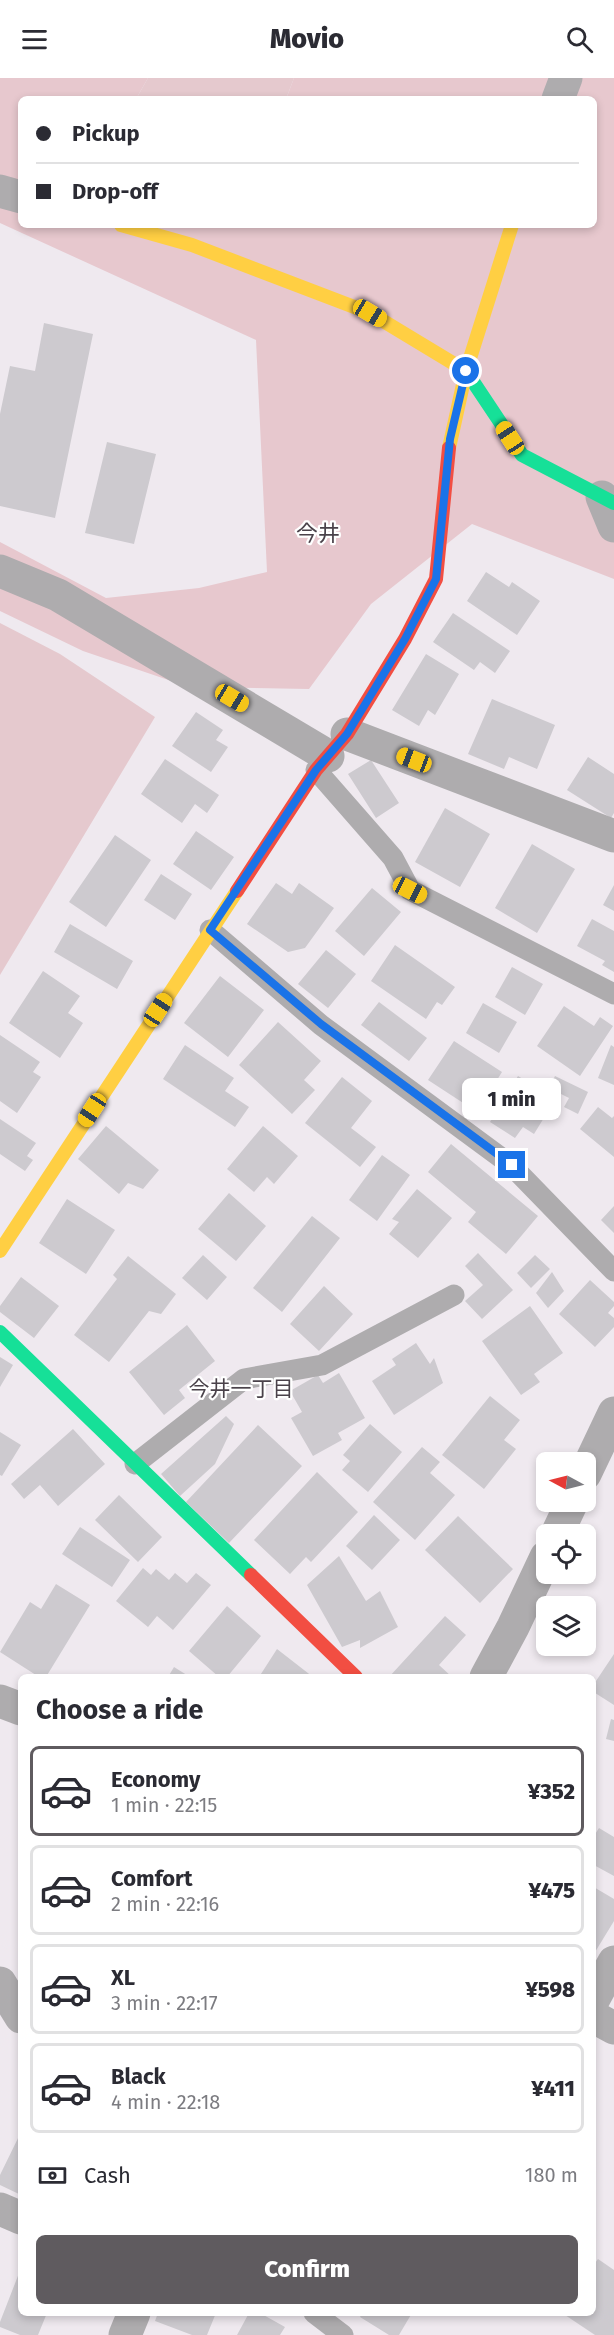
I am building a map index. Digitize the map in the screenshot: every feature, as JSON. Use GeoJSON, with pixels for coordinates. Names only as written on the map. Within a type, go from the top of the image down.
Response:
{"type":"FeatureCollection","features":[{"type":"Feature","properties":{"kind":"street"},"geometry":{"type":"LineString","coordinates":[[559,96],[566,78]]}},
{"type":"Feature","properties":{"kind":"street"},"geometry":{"type":"LineString","coordinates":[[0,191],[18,196]]}},
{"type":"Feature","properties":{"kind":"street"},"geometry":{"type":"LineString","coordinates":[[132,228],[192,245],[370,313],[466,371],[522,455],[610,509]]}},
{"type":"Feature","properties":{"kind":"street"},"geometry":{"type":"LineString","coordinates":[[0,1251],[210,930],[405,639],[436,579],[450,439],[466,371],[511,228]]}},
{"type":"Feature","properties":{"kind":"street"},"geometry":{"type":"LineString","coordinates":[[0,571],[58,595],[330,753],[614,836]]}},
{"type":"Feature","properties":{"kind":"street"},"geometry":{"type":"LineString","coordinates":[[0,1332],[353,1674]]}},
{"type":"Feature","properties":{"kind":"street"},"geometry":{"type":"LineString","coordinates":[[595,1452],[614,1413]]}},
{"type":"Feature","properties":{"kind":"street"},"geometry":{"type":"LineString","coordinates":[[488,1674],[536,1578]]}},
{"type":"Feature","properties":{"kind":"street"},"geometry":{"type":"LineString","coordinates":[[0,1701],[18,1708]]}},
{"type":"Feature","properties":{"kind":"street"},"geometry":{"type":"LineString","coordinates":[[596,1995],[614,1962]]}},
{"type":"Feature","properties":{"kind":"street"},"geometry":{"type":"LineString","coordinates":[[0,1983],[18,2012]]}},
{"type":"Feature","properties":{"kind":"street"},"geometry":{"type":"LineString","coordinates":[[596,2018],[614,2028]]}},
{"type":"Feature","properties":{"kind":"street"},"geometry":{"type":"LineString","coordinates":[[0,2209],[18,2217]]}},
{"type":"Feature","properties":{"kind":"lane"},"geometry":{"type":"LineString","coordinates":[[330,753],[410,890],[614,994]]}},
{"type":"Feature","properties":{"kind":"lane"},"geometry":{"type":"LineString","coordinates":[[210,930],[321,1024],[512,1165],[614,1271]]}},
{"type":"Feature","properties":{"kind":"lane"},"geometry":{"type":"LineString","coordinates":[[135,1464],[244,1379],[322,1365],[454,1295]]}},
{"type":"Feature","properties":{"kind":"lane"},"geometry":{"type":"LineString","coordinates":[[318,2316],[343,2335]]}},
{"type":"Feature","properties":{"kind":"shaded area"},"geometry":{"type":"Polygon","coordinates":[[[0,78],[148,78],[138,96],[18,96],[18,228],[597,228],[597,96],[287,96],[294,78],[614,78],[614,579],[472,524],[371,604],[309,689],[189,687],[83,651],[0,611],[0,542],[106,598],[199,588],[267,572],[256,340],[0,223],[0,78]]]}},
{"type":"Feature","properties":{"kind":"shaded area"},"geometry":{"type":"Polygon","coordinates":[[[148,78],[294,78],[287,96],[138,96],[148,78]]]}},
{"type":"Feature","properties":{"kind":"shaded area"},"geometry":{"type":"Polygon","coordinates":[[[0,623],[60,654],[155,717],[0,975],[0,623]]]}},
{"type":"Feature","properties":{"kind":"building"},"geometry":{"type":"Polygon","coordinates":[[[44,323],[93,334],[55,518],[0,506],[0,414],[10,366],[35,371],[44,323]]]}},
{"type":"Feature","properties":{"kind":"building"},"geometry":{"type":"Polygon","coordinates":[[[107,442],[156,454],[134,544],[85,533],[107,442]]]}},
{"type":"Feature","properties":{"kind":"building"},"geometry":{"type":"Polygon","coordinates":[[[486,572],[509,587],[512,582],[540,601],[517,635],[467,601],[486,572]]]}},
{"type":"Feature","properties":{"kind":"building"},"geometry":{"type":"Polygon","coordinates":[[[453,613],[510,651],[495,673],[480,662],[474,670],[433,642],[453,613]]]}},
{"type":"Feature","properties":{"kind":"building"},"geometry":{"type":"Polygon","coordinates":[[[426,654],[459,674],[435,715],[428,710],[419,726],[392,710],[426,654]]]}},
{"type":"Feature","properties":{"kind":"building"},"geometry":{"type":"Polygon","coordinates":[[[492,699],[555,725],[537,769],[509,757],[504,769],[468,754],[492,699]]]}},
{"type":"Feature","properties":{"kind":"building"},"geometry":{"type":"Polygon","coordinates":[[[196,712],[223,730],[216,740],[228,747],[211,772],[172,746],[196,712]]]}},
{"type":"Feature","properties":{"kind":"building"},"geometry":{"type":"Polygon","coordinates":[[[588,757],[614,774],[614,813],[611,818],[567,790],[588,757]]]}},
{"type":"Feature","properties":{"kind":"building"},"geometry":{"type":"Polygon","coordinates":[[[165,759],[219,795],[207,813],[195,804],[182,823],[141,794],[165,759]]]}},
{"type":"Feature","properties":{"kind":"building"},"geometry":{"type":"Polygon","coordinates":[[[371,760],[399,803],[376,818],[348,774],[371,760]]]}},
{"type":"Feature","properties":{"kind":"building"},"geometry":{"type":"Polygon","coordinates":[[[445,808],[490,834],[460,887],[415,862],[445,808]]]}},
{"type":"Feature","properties":{"kind":"building"},"geometry":{"type":"Polygon","coordinates":[[[196,831],[234,857],[211,890],[173,864],[196,831]]]}},
{"type":"Feature","properties":{"kind":"building"},"geometry":{"type":"Polygon","coordinates":[[[115,835],[151,860],[106,927],[69,902],[115,835]]]}},
{"type":"Feature","properties":{"kind":"building"},"geometry":{"type":"Polygon","coordinates":[[[532,844],[575,869],[537,933],[495,908],[532,844]]]}},
{"type":"Feature","properties":{"kind":"building"},"geometry":{"type":"Polygon","coordinates":[[[161,874],[192,894],[175,920],[144,900],[161,874]]]}},
{"type":"Feature","properties":{"kind":"building"},"geometry":{"type":"Polygon","coordinates":[[[276,883],[292,894],[299,883],[334,908],[305,948],[288,952],[247,924],[276,883]]]}},
{"type":"Feature","properties":{"kind":"building"},"geometry":{"type":"Polygon","coordinates":[[[614,885],[614,911],[603,905],[614,885]]]}},
{"type":"Feature","properties":{"kind":"building"},"geometry":{"type":"Polygon","coordinates":[[[372,888],[401,912],[364,956],[335,931],[372,888]]]}},
{"type":"Feature","properties":{"kind":"building"},"geometry":{"type":"Polygon","coordinates":[[[592,919],[614,931],[614,972],[602,965],[605,961],[577,946],[592,919]]]}},
{"type":"Feature","properties":{"kind":"building"},"geometry":{"type":"Polygon","coordinates":[[[70,924],[133,961],[117,989],[54,952],[70,924]]]}},
{"type":"Feature","properties":{"kind":"building"},"geometry":{"type":"Polygon","coordinates":[[[395,945],[455,987],[442,1005],[437,1002],[426,1019],[371,981],[395,945]]]}},
{"type":"Feature","properties":{"kind":"building"},"geometry":{"type":"Polygon","coordinates":[[[326,950],[356,974],[328,1008],[298,984],[326,950]]]}},
{"type":"Feature","properties":{"kind":"building"},"geometry":{"type":"Polygon","coordinates":[[[512,967],[543,984],[525,1015],[495,997],[512,967]]]}},
{"type":"Feature","properties":{"kind":"building"},"geometry":{"type":"Polygon","coordinates":[[[43,971],[80,996],[68,1013],[83,1023],[60,1058],[9,1023],[43,971]]]}},
{"type":"Feature","properties":{"kind":"building"},"geometry":{"type":"Polygon","coordinates":[[[220,976],[264,1010],[228,1057],[184,1023],[220,976]]]}},
{"type":"Feature","properties":{"kind":"building"},"geometry":{"type":"Polygon","coordinates":[[[379,1002],[427,1038],[409,1061],[361,1025],[379,1002]]]}},
{"type":"Feature","properties":{"kind":"building"},"geometry":{"type":"Polygon","coordinates":[[[483,1003],[517,1022],[499,1053],[466,1033],[483,1003]]]}},
{"type":"Feature","properties":{"kind":"building"},"geometry":{"type":"Polygon","coordinates":[[[564,1006],[594,1026],[600,1017],[613,1026],[580,1076],[537,1046],[564,1006]]]}},
{"type":"Feature","properties":{"kind":"building"},"geometry":{"type":"Polygon","coordinates":[[[278,1022],[321,1061],[304,1080],[315,1090],[292,1114],[239,1065],[278,1022]]]}},
{"type":"Feature","properties":{"kind":"building"},"geometry":{"type":"Polygon","coordinates":[[[0,1035],[40,1062],[33,1072],[41,1077],[17,1113],[0,1101],[0,1035]]]}},
{"type":"Feature","properties":{"kind":"building"},"geometry":{"type":"Polygon","coordinates":[[[454,1041],[502,1072],[477,1112],[428,1080],[454,1041]]]}},
{"type":"Feature","properties":{"kind":"building"},"geometry":{"type":"Polygon","coordinates":[[[185,1045],[234,1078],[225,1091],[249,1107],[235,1127],[163,1079],[185,1045]]]}},
{"type":"Feature","properties":{"kind":"building"},"geometry":{"type":"Polygon","coordinates":[[[611,1045],[614,1047],[614,1085],[598,1078],[611,1045]]]}},
{"type":"Feature","properties":{"kind":"building"},"geometry":{"type":"Polygon","coordinates":[[[518,1076],[539,1089],[534,1099],[550,1108],[534,1134],[523,1127],[515,1138],[490,1122],[518,1076]]]}},
{"type":"Feature","properties":{"kind":"building"},"geometry":{"type":"Polygon","coordinates":[[[555,1076],[588,1092],[578,1114],[564,1107],[569,1098],[549,1088],[555,1076]]]}},
{"type":"Feature","properties":{"kind":"building"},"geometry":{"type":"Polygon","coordinates":[[[342,1077],[372,1101],[351,1128],[376,1147],[360,1167],[305,1123],[342,1077]]]}},
{"type":"Feature","properties":{"kind":"building"},"geometry":{"type":"Polygon","coordinates":[[[598,1107],[612,1118],[614,1116],[614,1157],[580,1129],[598,1107]]]}},
{"type":"Feature","properties":{"kind":"building"},"geometry":{"type":"Polygon","coordinates":[[[0,1119],[36,1143],[27,1156],[33,1160],[25,1171],[0,1154],[0,1119]]]}},
{"type":"Feature","properties":{"kind":"building"},"geometry":{"type":"Polygon","coordinates":[[[106,1126],[159,1170],[143,1189],[128,1183],[119,1194],[78,1159],[106,1126]]]}},
{"type":"Feature","properties":{"kind":"building"},"geometry":{"type":"Polygon","coordinates":[[[263,1126],[298,1156],[274,1184],[267,1177],[254,1192],[227,1169],[263,1126]]]}},
{"type":"Feature","properties":{"kind":"building"},"geometry":{"type":"Polygon","coordinates":[[[451,1144],[538,1216],[506,1254],[468,1222],[476,1212],[428,1172],[451,1144]]]}},
{"type":"Feature","properties":{"kind":"building"},"geometry":{"type":"Polygon","coordinates":[[[382,1155],[410,1175],[377,1221],[349,1200],[382,1155]]]}},
{"type":"Feature","properties":{"kind":"building"},"geometry":{"type":"Polygon","coordinates":[[[417,1189],[452,1218],[418,1258],[389,1234],[399,1222],[392,1219],[417,1189]]]}},
{"type":"Feature","properties":{"kind":"building"},"geometry":{"type":"Polygon","coordinates":[[[229,1193],[266,1226],[236,1261],[198,1229],[229,1193]]]}},
{"type":"Feature","properties":{"kind":"building"},"geometry":{"type":"Polygon","coordinates":[[[67,1199],[115,1230],[86,1274],[39,1243],[67,1199]]]}},
{"type":"Feature","properties":{"kind":"building"},"geometry":{"type":"Polygon","coordinates":[[[614,1206],[614,1233],[601,1220],[614,1206]]]}},
{"type":"Feature","properties":{"kind":"building"},"geometry":{"type":"Polygon","coordinates":[[[312,1216],[340,1238],[282,1312],[253,1288],[312,1216]]]}},
{"type":"Feature","properties":{"kind":"building"},"geometry":{"type":"Polygon","coordinates":[[[478,1253],[513,1290],[482,1319],[465,1301],[483,1285],[465,1266],[478,1253]]]}},
{"type":"Feature","properties":{"kind":"building"},"geometry":{"type":"Polygon","coordinates":[[[203,1255],[227,1277],[207,1300],[182,1278],[203,1255]]]}},
{"type":"Feature","properties":{"kind":"building"},"geometry":{"type":"Polygon","coordinates":[[[535,1255],[550,1269],[531,1288],[517,1273],[535,1255]]]}},
{"type":"Feature","properties":{"kind":"building"},"geometry":{"type":"Polygon","coordinates":[[[128,1256],[176,1294],[161,1314],[149,1311],[109,1362],[74,1335],[117,1279],[113,1275],[128,1256]]]}},
{"type":"Feature","properties":{"kind":"building"},"geometry":{"type":"Polygon","coordinates":[[[552,1272],[564,1291],[548,1308],[536,1293],[552,1272]]]}},
{"type":"Feature","properties":{"kind":"building"},"geometry":{"type":"Polygon","coordinates":[[[21,1277],[59,1306],[34,1338],[0,1312],[0,1306],[21,1277]]]}},
{"type":"Feature","properties":{"kind":"building"},"geometry":{"type":"Polygon","coordinates":[[[590,1280],[614,1302],[614,1306],[608,1313],[614,1318],[614,1327],[595,1347],[559,1314],[590,1280]]]}},
{"type":"Feature","properties":{"kind":"building"},"geometry":{"type":"Polygon","coordinates":[[[324,1286],[353,1314],[319,1351],[290,1324],[324,1286]]]}},
{"type":"Feature","properties":{"kind":"building"},"geometry":{"type":"Polygon","coordinates":[[[530,1306],[563,1353],[534,1374],[540,1382],[521,1395],[482,1341],[530,1306]]]}},
{"type":"Feature","properties":{"kind":"building"},"geometry":{"type":"Polygon","coordinates":[[[187,1325],[215,1361],[179,1390],[185,1398],[164,1415],[129,1372],[187,1325]]]}},
{"type":"Feature","properties":{"kind":"building"},"geometry":{"type":"Polygon","coordinates":[[[416,1343],[430,1364],[434,1358],[443,1383],[394,1415],[372,1381],[396,1365],[392,1359],[416,1343]]]}},
{"type":"Feature","properties":{"kind":"building"},"geometry":{"type":"Polygon","coordinates":[[[0,1357],[13,1365],[0,1387],[0,1357]]]}},
{"type":"Feature","properties":{"kind":"building"},"geometry":{"type":"Polygon","coordinates":[[[339,1373],[365,1418],[338,1433],[342,1440],[313,1456],[291,1418],[302,1412],[290,1391],[318,1375],[323,1383],[339,1373]]]}},
{"type":"Feature","properties":{"kind":"building"},"geometry":{"type":"Polygon","coordinates":[[[490,1396],[520,1420],[504,1440],[516,1449],[484,1489],[442,1455],[490,1396]]]}},
{"type":"Feature","properties":{"kind":"building"},"geometry":{"type":"Polygon","coordinates":[[[226,1416],[234,1424],[215,1464],[180,1496],[161,1474],[226,1416]]]}},
{"type":"Feature","properties":{"kind":"building"},"geometry":{"type":"Polygon","coordinates":[[[370,1424],[402,1452],[368,1492],[342,1470],[350,1461],[343,1455],[370,1424]]]}},
{"type":"Feature","properties":{"kind":"building"},"geometry":{"type":"Polygon","coordinates":[[[258,1425],[302,1466],[229,1543],[186,1502],[258,1425]]]}},
{"type":"Feature","properties":{"kind":"building"},"geometry":{"type":"Polygon","coordinates":[[[73,1429],[105,1464],[58,1506],[40,1485],[24,1499],[11,1484],[73,1429]]]}},
{"type":"Feature","properties":{"kind":"building"},"geometry":{"type":"Polygon","coordinates":[[[0,1432],[21,1445],[2,1476],[0,1475],[0,1432]]]}},
{"type":"Feature","properties":{"kind":"building"},"geometry":{"type":"Polygon","coordinates":[[[422,1447],[440,1462],[430,1473],[455,1495],[415,1540],[373,1502],[422,1447]]]}},
{"type":"Feature","properties":{"kind":"building"},"geometry":{"type":"Polygon","coordinates":[[[317,1472],[358,1512],[311,1562],[306,1557],[290,1574],[254,1540],[317,1472]]]}},
{"type":"Feature","properties":{"kind":"building"},"geometry":{"type":"Polygon","coordinates":[[[119,1495],[162,1537],[138,1562],[95,1520],[119,1495]]]}},
{"type":"Feature","properties":{"kind":"building"},"geometry":{"type":"Polygon","coordinates":[[[374,1515],[400,1540],[372,1570],[346,1546],[374,1515]]]}},
{"type":"Feature","properties":{"kind":"building"},"geometry":{"type":"Polygon","coordinates":[[[458,1516],[513,1569],[480,1603],[425,1550],[458,1516]]]}},
{"type":"Feature","properties":{"kind":"building"},"geometry":{"type":"Polygon","coordinates":[[[80,1527],[130,1560],[112,1587],[62,1554],[80,1527]]]}},
{"type":"Feature","properties":{"kind":"building"},"geometry":{"type":"Polygon","coordinates":[[[339,1556],[366,1601],[380,1591],[398,1627],[360,1648],[360,1640],[342,1647],[307,1585],[339,1556]]]}},
{"type":"Feature","properties":{"kind":"building"},"geometry":{"type":"Polygon","coordinates":[[[143,1568],[151,1575],[156,1569],[169,1580],[175,1573],[187,1583],[196,1573],[211,1585],[173,1630],[157,1616],[148,1627],[116,1601],[143,1568]]]}},
{"type":"Feature","properties":{"kind":"building"},"geometry":{"type":"Polygon","coordinates":[[[56,1584],[90,1605],[48,1674],[34,1674],[0,1652],[30,1602],[41,1609],[56,1584]]]}},
{"type":"Feature","properties":{"kind":"building"},"geometry":{"type":"Polygon","coordinates":[[[227,1606],[261,1636],[229,1674],[216,1674],[189,1651],[227,1606]]]}},
{"type":"Feature","properties":{"kind":"building"},"geometry":{"type":"Polygon","coordinates":[[[445,1616],[466,1635],[439,1665],[449,1674],[392,1674],[445,1616]]]}},
{"type":"Feature","properties":{"kind":"building"},"geometry":{"type":"Polygon","coordinates":[[[277,1649],[309,1674],[261,1674],[277,1649]]]}},
{"type":"Feature","properties":{"kind":"building"},"geometry":{"type":"Polygon","coordinates":[[[614,1654],[614,1705],[596,1694],[596,1681],[614,1654]]]}},
{"type":"Feature","properties":{"kind":"building"},"geometry":{"type":"Polygon","coordinates":[[[174,1667],[185,1674],[170,1674],[174,1667]]]}},
{"type":"Feature","properties":{"kind":"building"},"geometry":{"type":"Polygon","coordinates":[[[611,1719],[614,1720],[614,1741],[606,1739],[611,1719]]]}},
{"type":"Feature","properties":{"kind":"building"},"geometry":{"type":"Polygon","coordinates":[[[599,1828],[614,1837],[614,1876],[596,1866],[596,1833],[599,1828]]]}},
{"type":"Feature","properties":{"kind":"building"},"geometry":{"type":"Polygon","coordinates":[[[596,1888],[614,1899],[614,1921],[596,1950],[596,1888]]]}},
{"type":"Feature","properties":{"kind":"building"},"geometry":{"type":"Polygon","coordinates":[[[18,2138],[18,2194],[0,2185],[0,2175],[18,2138]]]}},
{"type":"Feature","properties":{"kind":"building"},"geometry":{"type":"Polygon","coordinates":[[[598,2259],[614,2270],[614,2335],[595,2335],[566,2316],[596,2316],[596,2262],[598,2259]]]}},
{"type":"Feature","properties":{"kind":"building"},"geometry":{"type":"Polygon","coordinates":[[[18,2276],[18,2316],[46,2316],[38,2335],[20,2335],[0,2327],[18,2276]]]}},
{"type":"Feature","properties":{"kind":"building"},"geometry":{"type":"Polygon","coordinates":[[[157,2316],[215,2316],[207,2335],[192,2335],[155,2321],[157,2316]]]}},
{"type":"Feature","properties":{"kind":"building"},"geometry":{"type":"Polygon","coordinates":[[[247,2316],[265,2316],[285,2327],[280,2335],[237,2335],[247,2316]]]}},
{"type":"Feature","properties":{"kind":"building"},"geometry":{"type":"Polygon","coordinates":[[[410,2316],[399,2335],[389,2335],[360,2317],[410,2316]]]}},
{"type":"Feature","properties":{"kind":"traffic: fast"},"geometry":{"type":"LineString","coordinates":[[466,371],[522,455],[614,503]]}},
{"type":"Feature","properties":{"kind":"traffic: fast"},"geometry":{"type":"LineString","coordinates":[[0,1332],[251,1575]]}},
{"type":"Feature","properties":{"kind":"traffic: slow"},"geometry":{"type":"LineString","coordinates":[[132,228],[192,245],[370,313],[466,371]]}},
{"type":"Feature","properties":{"kind":"traffic: slow"},"geometry":{"type":"LineString","coordinates":[[449,448],[466,371],[511,228]]}},
{"type":"Feature","properties":{"kind":"traffic: slow"},"geometry":{"type":"LineString","coordinates":[[0,1251],[237,891]]}},
{"type":"Feature","properties":{"kind":"traffic: jam"},"geometry":{"type":"LineString","coordinates":[[237,891],[316,770],[347,734],[405,639],[436,579],[449,448]]}},
{"type":"Feature","properties":{"kind":"traffic: jam"},"geometry":{"type":"LineString","coordinates":[[251,1575],[353,1674]]}},
{"type":"Feature","properties":{"kind":"district","name":"今井"},"geometry":{"type":"Point","coordinates":[318,533]}},
{"type":"Feature","properties":{"kind":"district","name":"今井一丁目"},"geometry":{"type":"Point","coordinates":[241,1389]}},
{"type":"Feature","properties":{"kind":"route"},"geometry":{"type":"LineString","coordinates":[[466,371],[450,439],[436,579],[405,639],[347,734],[316,770],[210,930],[321,1024],[512,1165]]}}]}
